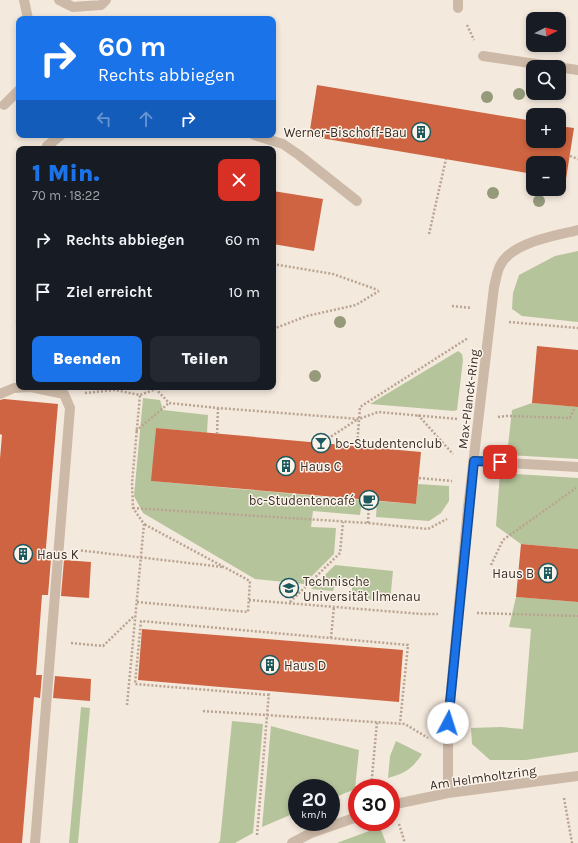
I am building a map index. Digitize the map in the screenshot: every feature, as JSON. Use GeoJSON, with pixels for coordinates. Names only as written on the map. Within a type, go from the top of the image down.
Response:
{"type":"FeatureCollection","features":[{"type":"Feature","properties":{"kind":"street"},"geometry":{"type":"LineString","coordinates":[[24,0],[27,16]]}},
{"type":"Feature","properties":{"kind":"street"},"geometry":{"type":"LineString","coordinates":[[59,0],[73,7],[101,5],[106,0]]}},
{"type":"Feature","properties":{"kind":"street"},"geometry":{"type":"LineString","coordinates":[[483,56],[578,70]]}},
{"type":"Feature","properties":{"kind":"street"},"geometry":{"type":"LineString","coordinates":[[4,105],[16,93]]}},
{"type":"Feature","properties":{"kind":"street"},"geometry":{"type":"LineString","coordinates":[[47,146],[57,138]]}},
{"type":"Feature","properties":{"kind":"street"},"geometry":{"type":"LineString","coordinates":[[264,138],[283,144],[357,201]]}},
{"type":"Feature","properties":{"kind":"street","name":"Max-Planck-Ring"},"geometry":{"type":"LineString","coordinates":[[448,793],[448,723],[478,421],[494,287],[500,265],[508,254],[525,244],[578,230]]}},
{"type":"Feature","properties":{"kind":"street"},"geometry":{"type":"LineString","coordinates":[[0,394],[16,388]]}},
{"type":"Feature","properties":{"kind":"street"},"geometry":{"type":"LineString","coordinates":[[35,843],[70,408],[64,394],[45,390]]}},
{"type":"Feature","properties":{"kind":"street"},"geometry":{"type":"LineString","coordinates":[[474,461],[578,466]]}},
{"type":"Feature","properties":{"kind":"street","name":"Am Helmholtzring"},"geometry":{"type":"LineString","coordinates":[[400,803],[448,793],[578,776]]}},
{"type":"Feature","properties":{"kind":"street"},"geometry":{"type":"LineString","coordinates":[[293,843],[311,834],[348,820]]}},
{"type":"Feature","properties":{"kind":"path"},"geometry":{"type":"LineString","coordinates":[[458,4],[483,56]]}},
{"type":"Feature","properties":{"kind":"path"},"geometry":{"type":"LineString","coordinates":[[570,156],[578,159]]}},
{"type":"Feature","properties":{"kind":"path"},"geometry":{"type":"LineString","coordinates":[[429,234],[446,159]]}},
{"type":"Feature","properties":{"kind":"path"},"geometry":{"type":"LineString","coordinates":[[276,264],[333,274],[379,290],[356,305],[307,316],[276,328]]}},
{"type":"Feature","properties":{"kind":"path"},"geometry":{"type":"LineString","coordinates":[[452,306],[472,307]]}},
{"type":"Feature","properties":{"kind":"path"},"geometry":{"type":"LineString","coordinates":[[357,446],[360,407],[467,339],[490,321],[578,328]]}},
{"type":"Feature","properties":{"kind":"path"},"geometry":{"type":"LineString","coordinates":[[64,394],[115,390],[140,395],[151,390]]}},
{"type":"Feature","properties":{"kind":"path"},"geometry":{"type":"LineString","coordinates":[[158,390],[169,403],[358,419]]}},
{"type":"Feature","properties":{"kind":"path"},"geometry":{"type":"LineString","coordinates":[[137,602],[248,612],[250,600],[250,581],[144,524],[133,508],[132,483],[140,395]]}},
{"type":"Feature","properties":{"kind":"path"},"geometry":{"type":"LineString","coordinates":[[136,431],[169,403]]}},
{"type":"Feature","properties":{"kind":"path"},"geometry":{"type":"LineString","coordinates":[[321,443],[358,419],[378,412],[478,421],[506,416],[570,418],[575,407]]}},
{"type":"Feature","properties":{"kind":"path"},"geometry":{"type":"LineString","coordinates":[[217,434],[218,408]]}},
{"type":"Feature","properties":{"kind":"path"},"geometry":{"type":"LineString","coordinates":[[418,416],[455,457],[472,481]]}},
{"type":"Feature","properties":{"kind":"path"},"geometry":{"type":"LineString","coordinates":[[419,478],[472,481]]}},
{"type":"Feature","properties":{"kind":"path"},"geometry":{"type":"LineString","coordinates":[[491,565],[503,540],[578,486]]}},
{"type":"Feature","properties":{"kind":"path"},"geometry":{"type":"LineString","coordinates":[[368,500],[368,523]]}},
{"type":"Feature","properties":{"kind":"path"},"geometry":{"type":"LineString","coordinates":[[133,508],[368,523],[428,529]]}},
{"type":"Feature","properties":{"kind":"path"},"geometry":{"type":"LineString","coordinates":[[290,602],[340,553],[343,522]]}},
{"type":"Feature","properties":{"kind":"path"},"geometry":{"type":"LineString","coordinates":[[127,705],[144,524]]}},
{"type":"Feature","properties":{"kind":"path"},"geometry":{"type":"LineString","coordinates":[[85,551],[226,567]]}},
{"type":"Feature","properties":{"kind":"path"},"geometry":{"type":"LineString","coordinates":[[250,600],[290,602],[422,614],[459,612],[578,616]]}},
{"type":"Feature","properties":{"kind":"path"},"geometry":{"type":"LineString","coordinates":[[331,638],[334,606]]}},
{"type":"Feature","properties":{"kind":"path"},"geometry":{"type":"LineString","coordinates":[[51,642],[103,646],[135,616]]}},
{"type":"Feature","properties":{"kind":"path"},"geometry":{"type":"LineString","coordinates":[[269,695],[135,684],[141,621],[408,645],[400,724]]}},
{"type":"Feature","properties":{"kind":"path"},"geometry":{"type":"LineString","coordinates":[[257,835],[269,692]]}},
{"type":"Feature","properties":{"kind":"path"},"geometry":{"type":"LineString","coordinates":[[203,712],[405,724],[431,740]]}},
{"type":"Feature","properties":{"kind":"path"},"geometry":{"type":"LineString","coordinates":[[372,779],[377,722]]}},
{"type":"Feature","properties":{"kind":"path"},"geometry":{"type":"LineString","coordinates":[[561,778],[572,843]]}},
{"type":"Feature","properties":{"kind":"green space"},"geometry":{"type":"Polygon","coordinates":[[[578,251],[578,322],[522,316],[512,309],[513,293],[519,275],[555,256],[578,251]]]}},
{"type":"Feature","properties":{"kind":"green space"},"geometry":{"type":"Polygon","coordinates":[[[458,351],[462,354],[463,360],[457,410],[454,411],[370,404],[458,351]]]}},
{"type":"Feature","properties":{"kind":"green space"},"geometry":{"type":"Polygon","coordinates":[[[143,398],[160,400],[163,410],[208,415],[207,433],[156,428],[152,481],[362,500],[360,515],[313,511],[311,527],[336,528],[334,554],[304,584],[255,579],[143,513],[134,496],[143,398]]]}},
{"type":"Feature","properties":{"kind":"green space"},"geometry":{"type":"Polygon","coordinates":[[[532,403],[578,407],[578,459],[507,455],[512,410],[532,403]]]}},
{"type":"Feature","properties":{"kind":"green space"},"geometry":{"type":"Polygon","coordinates":[[[500,473],[578,478],[578,549],[521,544],[496,526],[500,473]]]}},
{"type":"Feature","properties":{"kind":"green space"},"geometry":{"type":"Polygon","coordinates":[[[418,484],[449,486],[449,501],[441,513],[429,521],[376,517],[377,501],[416,504],[418,484]]]}},
{"type":"Feature","properties":{"kind":"green space"},"geometry":{"type":"Polygon","coordinates":[[[335,565],[393,571],[390,602],[352,598],[352,587],[335,585],[333,591],[311,589],[335,565]]]}},
{"type":"Feature","properties":{"kind":"green space"},"geometry":{"type":"Polygon","coordinates":[[[516,597],[578,602],[578,752],[526,760],[490,760],[472,744],[471,728],[501,727],[523,729],[531,629],[509,627],[516,597]]]}},
{"type":"Feature","properties":{"kind":"green space"},"geometry":{"type":"Polygon","coordinates":[[[81,707],[90,708],[78,843],[69,843],[81,707]]]}},
{"type":"Feature","properties":{"kind":"green space"},"geometry":{"type":"Polygon","coordinates":[[[232,721],[263,724],[253,833],[235,843],[218,843],[220,841],[232,721]]]}},
{"type":"Feature","properties":{"kind":"green space"},"geometry":{"type":"Polygon","coordinates":[[[271,726],[359,750],[356,779],[348,779],[348,792],[340,795],[340,779],[288,779],[288,816],[262,827],[271,726]]]}},
{"type":"Feature","properties":{"kind":"green space"},"geometry":{"type":"Polygon","coordinates":[[[396,741],[422,754],[408,770],[388,778],[390,756],[396,741]]]}},
{"type":"Feature","properties":{"kind":"green space"},"geometry":{"type":"Polygon","coordinates":[[[369,831],[382,831],[386,843],[337,843],[369,831]]]}},
{"type":"Feature","properties":{"kind":"building","name":"Werner-Bischoff-Bau"},"geometry":{"type":"Polygon","coordinates":[[[317,85],[526,120],[526,148],[566,148],[566,127],[574,128],[566,179],[566,156],[526,156],[526,173],[309,136],[317,85]]]}},
{"type":"Feature","properties":{"kind":"building"},"geometry":{"type":"Polygon","coordinates":[[[276,191],[323,199],[314,251],[276,245],[276,191]]]}},
{"type":"Feature","properties":{"kind":"building"},"geometry":{"type":"Polygon","coordinates":[[[537,346],[578,350],[578,407],[532,403],[537,346]]]}},
{"type":"Feature","properties":{"kind":"building","name":"Haus K"},"geometry":{"type":"Polygon","coordinates":[[[4,399],[58,404],[45,559],[51,559],[48,595],[42,595],[36,675],[42,675],[40,698],[34,697],[22,843],[0,843],[0,459],[2,435],[0,434],[0,400],[4,399]]]}},
{"type":"Feature","properties":{"kind":"building","name":"Haus C"},"geometry":{"type":"Polygon","coordinates":[[[156,428],[421,452],[416,504],[151,481],[156,428]]]}},
{"type":"Feature","properties":{"kind":"building","name":"Haus B"},"geometry":{"type":"Polygon","coordinates":[[[521,544],[578,549],[578,602],[516,597],[521,544]]]}},
{"type":"Feature","properties":{"kind":"building"},"geometry":{"type":"Polygon","coordinates":[[[64,560],[91,562],[89,598],[61,596],[64,560]]]}},
{"type":"Feature","properties":{"kind":"building","name":"Haus D"},"geometry":{"type":"Polygon","coordinates":[[[142,629],[403,650],[399,702],[138,680],[142,629]]]}},
{"type":"Feature","properties":{"kind":"building"},"geometry":{"type":"Polygon","coordinates":[[[55,676],[91,679],[90,701],[53,698],[55,676]]]}},
{"type":"Feature","properties":{"kind":"place","name":"Werner-Bischoff-Bau"},"geometry":{"type":"Point","coordinates":[421,132]}},
{"type":"Feature","properties":{"kind":"place","name":"bc-Studentenclub"},"geometry":{"type":"Point","coordinates":[321,443]}},
{"type":"Feature","properties":{"kind":"place","name":"Haus C"},"geometry":{"type":"Point","coordinates":[286,466]}},
{"type":"Feature","properties":{"kind":"place","name":"bc-Studentencafé"},"geometry":{"type":"Point","coordinates":[369,500]}},
{"type":"Feature","properties":{"kind":"place","name":"Haus K"},"geometry":{"type":"Point","coordinates":[23,554]}},
{"type":"Feature","properties":{"kind":"place","name":"Haus B"},"geometry":{"type":"Point","coordinates":[548,573]}},
{"type":"Feature","properties":{"kind":"place","name":"Technische Universität Ilmenau"},"geometry":{"type":"Point","coordinates":[289,588]}},
{"type":"Feature","properties":{"kind":"place","name":"Haus D"},"geometry":{"type":"Point","coordinates":[270,665]}},
{"type":"Feature","properties":{"kind":"route"},"geometry":{"type":"LineString","coordinates":[[448,723],[468,507],[474,461],[500,462]]}}]}
